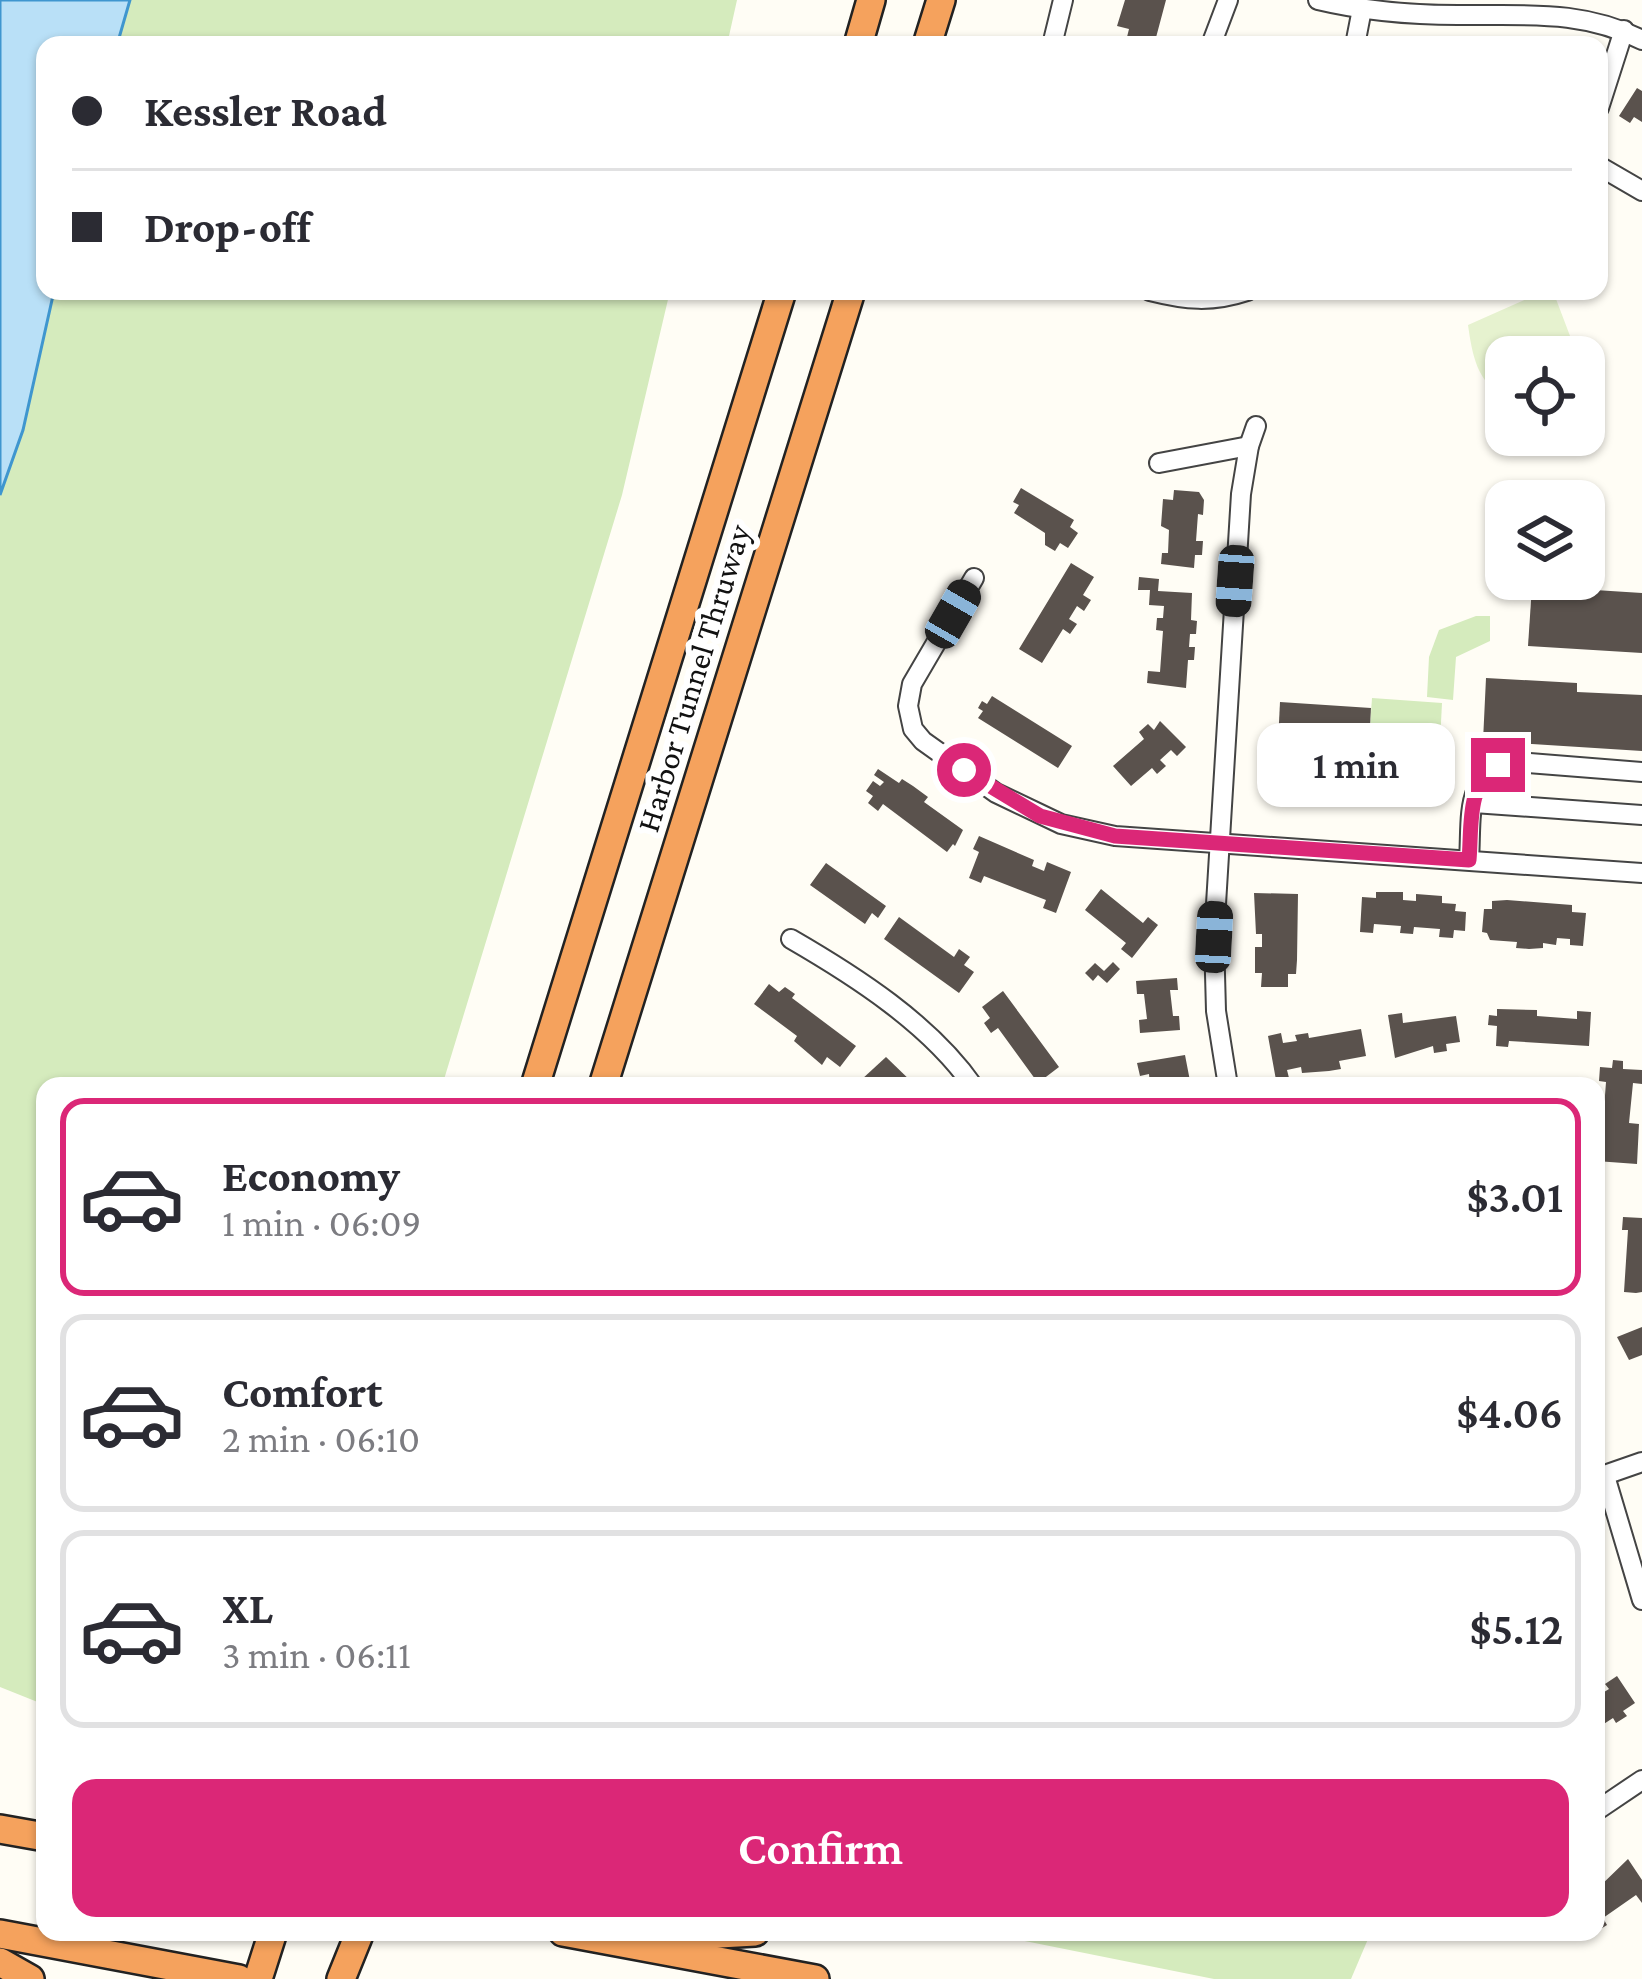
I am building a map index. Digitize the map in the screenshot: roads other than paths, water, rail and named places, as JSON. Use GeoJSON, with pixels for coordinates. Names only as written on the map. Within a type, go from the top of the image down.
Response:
{"type":"FeatureCollection","features":[{"type":"Feature","properties":{"kind":"highway"},"geometry":{"type":"LineString","coordinates":[[861,36],[871,0]]}},
{"type":"Feature","properties":{"kind":"highway"},"geometry":{"type":"LineString","coordinates":[[930,36],[941,0]]}},
{"type":"Feature","properties":{"kind":"highway","name":"Harbor Tunnel Thruway"},"geometry":{"type":"LineString","coordinates":[[538,1077],[779,300]]}},
{"type":"Feature","properties":{"kind":"highway","name":"Harbor Tunnel Thruway"},"geometry":{"type":"LineString","coordinates":[[606,1077],[848,300]]}},
{"type":"Feature","properties":{"kind":"highway"},"geometry":{"type":"LineString","coordinates":[[0,1828],[36,1835]]}},
{"type":"Feature","properties":{"kind":"highway"},"geometry":{"type":"LineString","coordinates":[[0,1934],[36,1941]]}},
{"type":"Feature","properties":{"kind":"highway"},"geometry":{"type":"LineString","coordinates":[[37,1941],[239,1979]]}},
{"type":"Feature","properties":{"kind":"highway"},"geometry":{"type":"LineString","coordinates":[[258,1979],[270,1941]]}},
{"type":"Feature","properties":{"kind":"highway"},"geometry":{"type":"LineString","coordinates":[[325,1979],[337,1941]]}},
{"type":"Feature","properties":{"kind":"highway"},"geometry":{"type":"LineString","coordinates":[[341,1979],[356,1941]]}},
{"type":"Feature","properties":{"kind":"highway"},"geometry":{"type":"LineString","coordinates":[[611,1941],[815,1979]]}},
{"type":"Feature","properties":{"kind":"highway"},"geometry":{"type":"LineString","coordinates":[[0,1962],[30,1979]]}},
{"type":"Feature","properties":{"kind":"street"},"geometry":{"type":"LineString","coordinates":[[1054,36],[1063,0]]}},
{"type":"Feature","properties":{"kind":"street"},"geometry":{"type":"LineString","coordinates":[[1214,36],[1228,0]]}},
{"type":"Feature","properties":{"kind":"street"},"geometry":{"type":"LineString","coordinates":[[1318,0],[1362,9],[1589,9],[1633,35],[1608,89]]}},
{"type":"Feature","properties":{"kind":"street"},"geometry":{"type":"LineString","coordinates":[[1356,36],[1362,9]]}},
{"type":"Feature","properties":{"kind":"street"},"geometry":{"type":"LineString","coordinates":[[1608,171],[1642,191]]}},
{"type":"Feature","properties":{"kind":"street"},"geometry":{"type":"LineString","coordinates":[[1183,300],[1221,300]]}},
{"type":"Feature","properties":{"kind":"street"},"geometry":{"type":"LineString","coordinates":[[1227,1077],[1214,974],[1219,843],[1240,494],[1256,427]]}},
{"type":"Feature","properties":{"kind":"street"},"geometry":{"type":"LineString","coordinates":[[1160,464],[1249,446]]}},
{"type":"Feature","properties":{"kind":"street"},"geometry":{"type":"LineString","coordinates":[[974,578],[912,684],[909,716],[923,741],[996,793],[1040,816],[1115,836],[1642,873]]}},
{"type":"Feature","properties":{"kind":"street"},"geometry":{"type":"LineString","coordinates":[[1469,860],[1474,802],[1484,773],[1516,762],[1642,772]]}},
{"type":"Feature","properties":{"kind":"street"},"geometry":{"type":"LineString","coordinates":[[1474,802],[1642,815]]}},
{"type":"Feature","properties":{"kind":"street"},"geometry":{"type":"LineString","coordinates":[[790,940],[853,978],[914,1025],[964,1077]]}},
{"type":"Feature","properties":{"kind":"street"},"geometry":{"type":"LineString","coordinates":[[1605,1475],[1642,1462]]}},
{"type":"Feature","properties":{"kind":"street"},"geometry":{"type":"LineString","coordinates":[[1605,1492],[1642,1600]]}},
{"type":"Feature","properties":{"kind":"street"},"geometry":{"type":"LineString","coordinates":[[1605,1805],[1642,1780]]}},
{"type":"Feature","properties":{"kind":"water"},"geometry":{"type":"Polygon","coordinates":[[[0,0],[130,0],[120,36],[36,36],[36,300],[52,300],[23,430],[0,495],[0,0]]]}}]}
